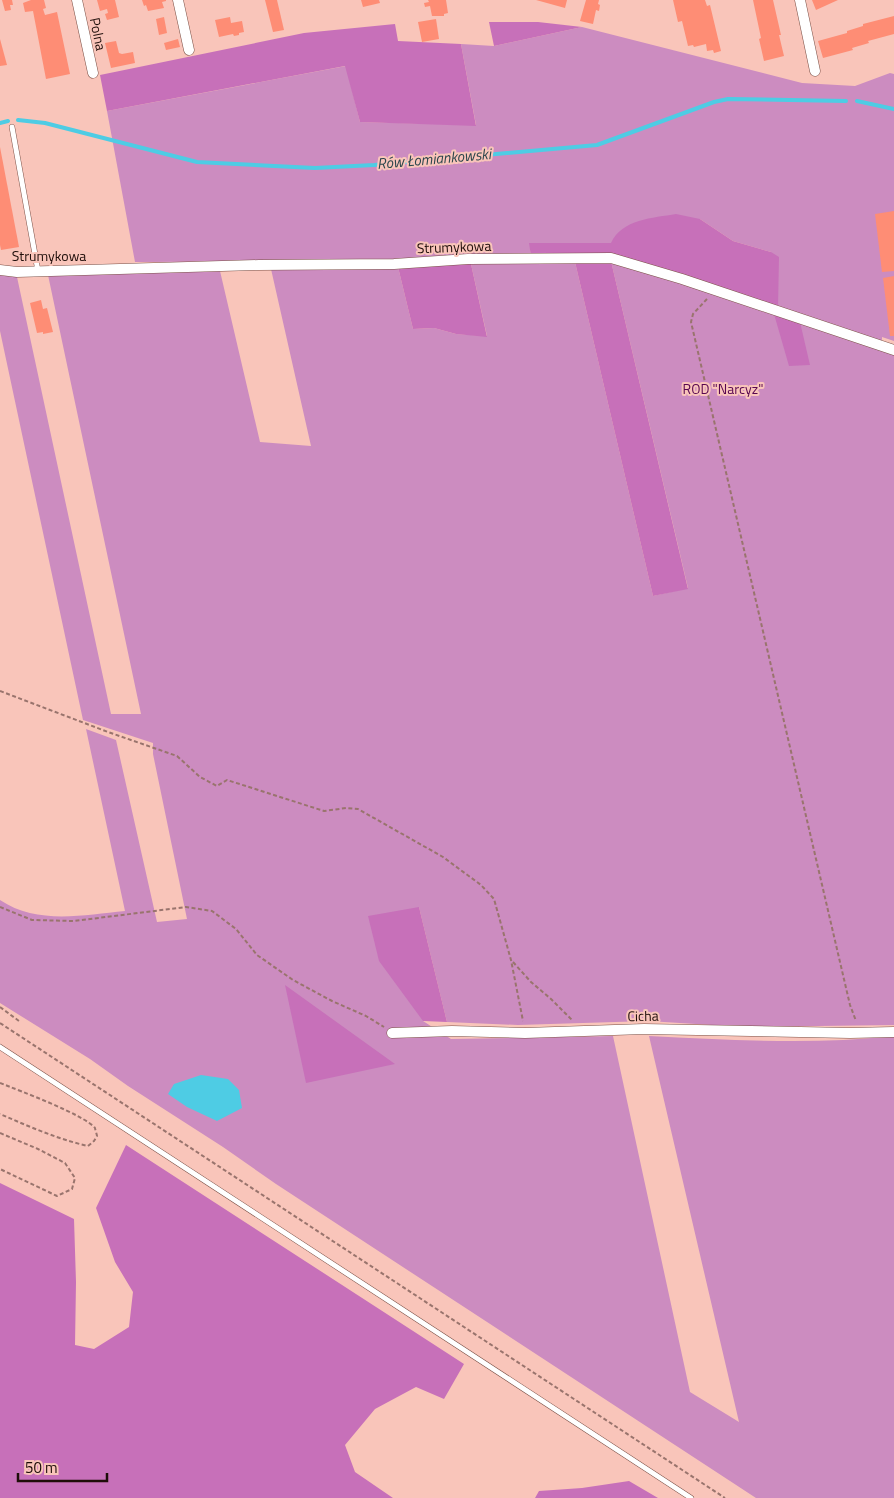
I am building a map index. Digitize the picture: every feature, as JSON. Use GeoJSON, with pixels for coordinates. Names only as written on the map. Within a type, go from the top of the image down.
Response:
{"type":"FeatureCollection","features":[{"type":"Feature","properties":{"kind":"street","name":"Polna"},"geometry":{"type":"LineString","coordinates":[[77,0],[93,73]]}},
{"type":"Feature","properties":{"kind":"street"},"geometry":{"type":"LineString","coordinates":[[178,0],[189,50]]}},
{"type":"Feature","properties":{"kind":"street"},"geometry":{"type":"LineString","coordinates":[[800,0],[815,71]]}},
{"type":"Feature","properties":{"kind":"street","name":"Strumykowa"},"geometry":{"type":"LineString","coordinates":[[0,270],[38,271],[611,258],[682,279],[894,350]]}},
{"type":"Feature","properties":{"kind":"street","name":"Cicha"},"geometry":{"type":"LineString","coordinates":[[392,1032],[525,1033],[644,1029],[850,1033],[894,1032]]}},
{"type":"Feature","properties":{"kind":"lane"},"geometry":{"type":"LineString","coordinates":[[12,127],[38,271]]}},
{"type":"Feature","properties":{"kind":"lane"},"geometry":{"type":"LineString","coordinates":[[0,1047],[691,1498]]}},
{"type":"Feature","properties":{"kind":"path"},"geometry":{"type":"LineString","coordinates":[[710,294],[693,314],[691,322],[850,1005],[858,1025]]}},
{"type":"Feature","properties":{"kind":"path"},"geometry":{"type":"LineString","coordinates":[[0,691],[177,756],[200,777],[218,786],[227,780],[324,811],[346,808],[358,809],[444,856],[481,885],[494,900],[511,960],[525,1033]]}},
{"type":"Feature","properties":{"kind":"path"},"geometry":{"type":"LineString","coordinates":[[0,907],[32,920],[65,921],[114,917],[186,907],[212,911],[236,929],[257,955],[293,980],[332,1001],[366,1016],[392,1032]]}},
{"type":"Feature","properties":{"kind":"path"},"geometry":{"type":"LineString","coordinates":[[511,960],[568,1015],[579,1032]]}},
{"type":"Feature","properties":{"kind":"path"},"geometry":{"type":"LineString","coordinates":[[0,1007],[19,1020]]}},
{"type":"Feature","properties":{"kind":"path"},"geometry":{"type":"LineString","coordinates":[[0,1023],[725,1498]]}},
{"type":"Feature","properties":{"kind":"path"},"geometry":{"type":"LineString","coordinates":[[0,1083],[43,1100],[88,1122],[95,1129],[98,1136],[88,1146],[38,1130],[0,1114]]}},
{"type":"Feature","properties":{"kind":"path"},"geometry":{"type":"LineString","coordinates":[[0,1133],[65,1163],[75,1178],[72,1189],[57,1196],[0,1169]]}},
{"type":"Feature","properties":{"kind":"green space"},"geometry":{"type":"Polygon","coordinates":[[[582,27],[802,83],[855,86],[890,73],[894,74],[894,341],[882,337],[882,343],[778,308],[771,252],[733,241],[700,219],[612,243],[530,243],[531,256],[337,261],[135,262],[107,111],[346,66],[360,122],[476,125],[461,44],[494,46],[582,27]]]}},
{"type":"Feature","properties":{"kind":"green space","name":"ROD \"Narcyz\""},"geometry":{"type":"Polygon","coordinates":[[[611,261],[894,353],[894,1025],[744,1027],[648,1021],[518,1025],[447,1022],[419,907],[423,1021],[451,1039],[613,1036],[690,1392],[739,1422],[649,1036],[802,1041],[894,1036],[894,1498],[756,1498],[276,1184],[90,1059],[0,1003],[0,900],[14,908],[45,916],[77,916],[125,911],[86,729],[116,740],[157,922],[187,919],[153,754],[153,743],[83,720],[0,331],[0,275],[17,277],[111,714],[141,714],[48,275],[220,271],[260,442],[311,446],[271,269],[398,267],[413,329],[434,328],[456,334],[487,336],[471,264],[575,262],[653,596],[688,588],[611,261]]]}},
{"type":"Feature","properties":{"kind":"shaded area"},"geometry":{"type":"Polygon","coordinates":[[[489,22],[538,22],[582,27],[494,46],[489,22]]]}},
{"type":"Feature","properties":{"kind":"shaded area"},"geometry":{"type":"Polygon","coordinates":[[[395,24],[398,41],[461,44],[476,126],[360,122],[345,66],[107,111],[100,75],[304,33],[395,24]]]}},
{"type":"Feature","properties":{"kind":"shaded area"},"geometry":{"type":"Polygon","coordinates":[[[676,214],[700,219],[733,241],[771,252],[779,257],[778,308],[612,254],[531,256],[529,243],[611,243],[616,235],[630,224],[676,214]]]}},
{"type":"Feature","properties":{"kind":"shaded area"},"geometry":{"type":"Polygon","coordinates":[[[611,261],[688,589],[653,596],[575,262],[611,261]]]}},
{"type":"Feature","properties":{"kind":"shaded area"},"geometry":{"type":"Polygon","coordinates":[[[471,264],[487,337],[456,334],[434,328],[413,329],[398,267],[471,264]]]}},
{"type":"Feature","properties":{"kind":"shaded area"},"geometry":{"type":"Polygon","coordinates":[[[774,314],[800,322],[810,365],[789,366],[774,314]]]}},
{"type":"Feature","properties":{"kind":"shaded area"},"geometry":{"type":"Polygon","coordinates":[[[419,907],[447,1022],[423,1021],[379,961],[368,916],[419,907]]]}},
{"type":"Feature","properties":{"kind":"shaded area"},"geometry":{"type":"Polygon","coordinates":[[[285,985],[395,1064],[306,1083],[285,985]]]}},
{"type":"Feature","properties":{"kind":"shaded area"},"geometry":{"type":"Polygon","coordinates":[[[126,1145],[464,1364],[444,1399],[416,1387],[375,1409],[345,1445],[355,1472],[393,1498],[0,1498],[0,1183],[74,1219],[75,1345],[94,1349],[129,1327],[133,1292],[115,1262],[96,1208],[126,1145]]]}},
{"type":"Feature","properties":{"kind":"shaded area"},"geometry":{"type":"Polygon","coordinates":[[[629,1481],[658,1498],[535,1498],[539,1491],[582,1488],[629,1481]]]}},
{"type":"Feature","properties":{"kind":"water"},"geometry":{"type":"Polygon","coordinates":[[[201,1075],[228,1079],[239,1090],[242,1108],[217,1121],[187,1107],[168,1094],[174,1084],[201,1075]]]}},
{"type":"Feature","properties":{"kind":"building"},"geometry":{"type":"Polygon","coordinates":[[[2,0],[12,0],[11,10],[5,11],[2,0]]]}},
{"type":"Feature","properties":{"kind":"building"},"geometry":{"type":"Polygon","coordinates":[[[31,0],[44,0],[46,8],[43,9],[45,15],[57,12],[70,74],[46,79],[33,11],[25,12],[23,3],[31,0]]]}},
{"type":"Feature","properties":{"kind":"building"},"geometry":{"type":"Polygon","coordinates":[[[97,0],[115,0],[119,17],[107,20],[105,14],[108,13],[107,9],[100,11],[97,0]]]}},
{"type":"Feature","properties":{"kind":"building"},"geometry":{"type":"Polygon","coordinates":[[[142,0],[166,1],[162,2],[164,8],[148,11],[142,0]]]}},
{"type":"Feature","properties":{"kind":"building"},"geometry":{"type":"Polygon","coordinates":[[[265,0],[277,0],[284,30],[273,32],[265,0]]]}},
{"type":"Feature","properties":{"kind":"building"},"geometry":{"type":"Polygon","coordinates":[[[361,0],[379,0],[380,3],[363,7],[361,0]]]}},
{"type":"Feature","properties":{"kind":"building"},"geometry":{"type":"Polygon","coordinates":[[[428,0],[446,0],[448,13],[444,14],[444,16],[432,16],[430,6],[425,7],[424,3],[429,2],[428,0]]]}},
{"type":"Feature","properties":{"kind":"building"},"geometry":{"type":"Polygon","coordinates":[[[536,0],[567,0],[565,8],[536,0]]]}},
{"type":"Feature","properties":{"kind":"building"},"geometry":{"type":"Polygon","coordinates":[[[586,0],[599,0],[599,11],[596,10],[593,24],[580,21],[586,0]]]}},
{"type":"Feature","properties":{"kind":"building"},"geometry":{"type":"Polygon","coordinates":[[[673,0],[705,0],[707,6],[710,5],[721,51],[714,53],[713,50],[707,51],[706,44],[694,47],[693,45],[688,46],[682,21],[678,22],[673,0]]]}},
{"type":"Feature","properties":{"kind":"building"},"geometry":{"type":"Polygon","coordinates":[[[753,0],[773,0],[784,56],[764,61],[753,0]]]}},
{"type":"Feature","properties":{"kind":"building"},"geometry":{"type":"Polygon","coordinates":[[[812,0],[838,0],[816,10],[812,0]]]}},
{"type":"Feature","properties":{"kind":"building"},"geometry":{"type":"Polygon","coordinates":[[[894,16],[894,34],[868,41],[869,43],[852,48],[853,50],[823,58],[818,41],[847,33],[847,31],[863,26],[863,24],[894,16]]]}},
{"type":"Feature","properties":{"kind":"building"},"geometry":{"type":"Polygon","coordinates":[[[164,17],[167,33],[159,35],[156,19],[164,17]]]}},
{"type":"Feature","properties":{"kind":"building"},"geometry":{"type":"Polygon","coordinates":[[[230,17],[231,23],[242,21],[244,32],[234,36],[233,34],[219,37],[215,20],[230,17]]]}},
{"type":"Feature","properties":{"kind":"building"},"geometry":{"type":"Polygon","coordinates":[[[436,19],[439,39],[422,42],[418,22],[436,19]]]}},
{"type":"Feature","properties":{"kind":"building"},"geometry":{"type":"Polygon","coordinates":[[[0,39],[7,65],[0,66],[0,39]]]}},
{"type":"Feature","properties":{"kind":"building"},"geometry":{"type":"Polygon","coordinates":[[[178,39],[180,47],[166,50],[164,43],[178,39]]]}},
{"type":"Feature","properties":{"kind":"building"},"geometry":{"type":"Polygon","coordinates":[[[116,41],[119,53],[133,52],[135,63],[111,68],[105,43],[116,41]]]}},
{"type":"Feature","properties":{"kind":"building"},"geometry":{"type":"Polygon","coordinates":[[[0,147],[19,247],[1,250],[0,245],[0,147]]]}},
{"type":"Feature","properties":{"kind":"building"},"geometry":{"type":"Polygon","coordinates":[[[894,211],[894,271],[882,272],[875,214],[894,211]]]}},
{"type":"Feature","properties":{"kind":"building"},"geometry":{"type":"Polygon","coordinates":[[[894,276],[894,336],[890,336],[883,278],[894,276]]]}},
{"type":"Feature","properties":{"kind":"building"},"geometry":{"type":"Polygon","coordinates":[[[41,300],[43,309],[47,308],[53,332],[37,333],[30,303],[41,300]]]}},
{"type":"Feature","properties":{"kind":"waterway","name":"Rów Łomiankowski"},"geometry":{"type":"LineString","coordinates":[[18,120],[45,123],[197,162],[315,168],[374,165],[597,145],[714,102],[728,99],[846,101]]}},
{"type":"Feature","properties":{"kind":"waterway","name":"Rów Łomiankowski"},"geometry":{"type":"LineString","coordinates":[[857,101],[894,109]]}},
{"type":"Feature","properties":{"kind":"waterway","name":"Rów Łomiankowski"},"geometry":{"type":"LineString","coordinates":[[0,123],[8,121]]}}]}
